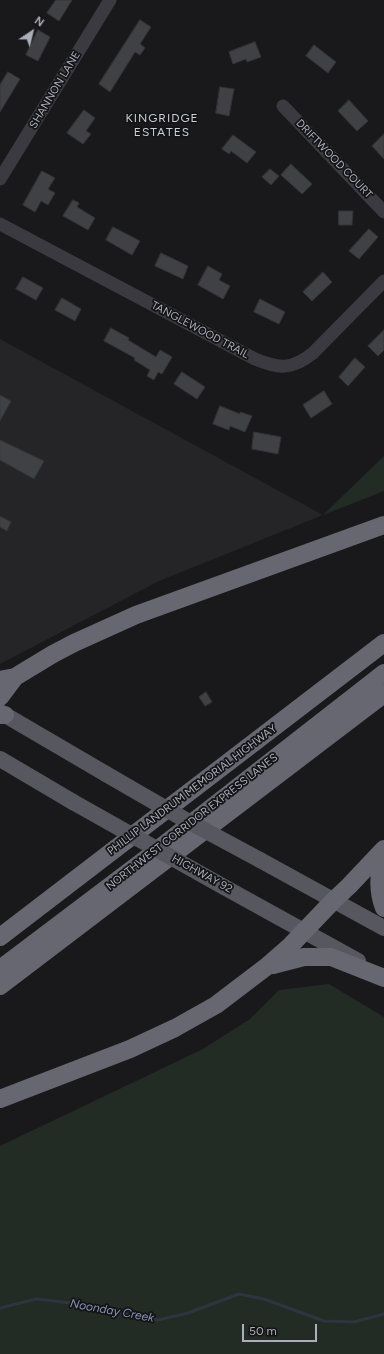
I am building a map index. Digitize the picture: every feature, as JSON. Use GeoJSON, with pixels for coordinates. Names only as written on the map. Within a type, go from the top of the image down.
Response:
{"type":"FeatureCollection","features":[{"type":"Feature","properties":{"kind":"highway"},"geometry":{"type":"LineString","coordinates":[[0,697],[8,678],[74,643],[136,615],[384,525]]}},
{"type":"Feature","properties":{"kind":"highway","name":"PHILLIP LANDRUM MEMORIAL HIGHWAY"},"geometry":{"type":"LineString","coordinates":[[0,937],[384,643]]}},
{"type":"Feature","properties":{"kind":"highway","name":"NORTHWEST CORRIDOR EXPRESS LANES"},"geometry":{"type":"LineString","coordinates":[[0,969],[147,858],[384,673]]}},
{"type":"Feature","properties":{"kind":"highway"},"geometry":{"type":"LineString","coordinates":[[0,986],[384,694]]}},
{"type":"Feature","properties":{"kind":"highway"},"geometry":{"type":"LineString","coordinates":[[0,1099],[130,1048],[175,1028],[216,1005],[266,967],[290,946],[384,849]]}},
{"type":"Feature","properties":{"kind":"highway"},"geometry":{"type":"LineString","coordinates":[[384,856],[380,869],[378,889],[384,908]]}},
{"type":"Feature","properties":{"kind":"highway"},"geometry":{"type":"LineString","coordinates":[[266,967],[304,957],[331,957],[384,977]]}},
{"type":"Feature","properties":{"kind":"main road"},"geometry":{"type":"LineString","coordinates":[[2,714],[182,818],[384,928]]}},
{"type":"Feature","properties":{"kind":"main road","name":"HIGHWAY 92"},"geometry":{"type":"LineString","coordinates":[[0,759],[73,802],[384,977]]}},
{"type":"Feature","properties":{"kind":"street","name":"SHANNON LANE"},"geometry":{"type":"LineString","coordinates":[[0,179],[110,0]]}},
{"type":"Feature","properties":{"kind":"street","name":"DRIFTWOOD COURT"},"geometry":{"type":"LineString","coordinates":[[284,106],[384,212]]}},
{"type":"Feature","properties":{"kind":"street","name":"TANGLEWOOD TRAIL"},"geometry":{"type":"LineString","coordinates":[[0,224],[248,356],[267,364],[280,366],[291,365],[302,361],[313,353],[384,281]]}},
{"type":"Feature","properties":{"kind":"shaded area"},"geometry":{"type":"Polygon","coordinates":[[[0,339],[323,515],[159,581],[0,664],[0,339]]]}},
{"type":"Feature","properties":{"kind":"shaded area"},"geometry":{"type":"Polygon","coordinates":[[[384,456],[384,491],[323,515],[384,456]]]}},
{"type":"Feature","properties":{"kind":"shaded area"},"geometry":{"type":"Polygon","coordinates":[[[329,984],[384,1017],[384,1354],[0,1354],[0,1146],[203,1049],[250,1019],[279,990],[329,984]]]}},
{"type":"Feature","properties":{"kind":"building"},"geometry":{"type":"Polygon","coordinates":[[[56,0],[72,0],[59,21],[47,13],[56,0]]]}},
{"type":"Feature","properties":{"kind":"building"},"geometry":{"type":"Polygon","coordinates":[[[140,20],[151,27],[140,44],[145,48],[140,55],[135,52],[110,92],[99,84],[140,20]]]}},
{"type":"Feature","properties":{"kind":"building"},"geometry":{"type":"Polygon","coordinates":[[[38,30],[50,37],[38,61],[26,55],[38,30]]]}},
{"type":"Feature","properties":{"kind":"building"},"geometry":{"type":"Polygon","coordinates":[[[255,42],[261,57],[247,62],[246,59],[233,64],[229,52],[255,42]]]}},
{"type":"Feature","properties":{"kind":"building"},"geometry":{"type":"Polygon","coordinates":[[[314,45],[336,62],[328,73],[306,56],[314,45]]]}},
{"type":"Feature","properties":{"kind":"building"},"geometry":{"type":"Polygon","coordinates":[[[8,72],[20,79],[0,112],[0,85],[8,72]]]}},
{"type":"Feature","properties":{"kind":"building"},"geometry":{"type":"Polygon","coordinates":[[[220,87],[234,89],[229,116],[216,113],[220,87]]]}},
{"type":"Feature","properties":{"kind":"building"},"geometry":{"type":"Polygon","coordinates":[[[349,100],[368,121],[357,131],[338,111],[349,100]]]}},
{"type":"Feature","properties":{"kind":"building"},"geometry":{"type":"Polygon","coordinates":[[[84,110],[95,118],[86,131],[91,134],[83,144],[67,133],[84,110]]]}},
{"type":"Feature","properties":{"kind":"building"},"geometry":{"type":"Polygon","coordinates":[[[384,134],[384,159],[372,146],[384,134]]]}},
{"type":"Feature","properties":{"kind":"building"},"geometry":{"type":"Polygon","coordinates":[[[233,135],[256,152],[247,163],[231,151],[229,154],[222,149],[233,135]]]}},
{"type":"Feature","properties":{"kind":"building"},"geometry":{"type":"Polygon","coordinates":[[[291,164],[312,184],[302,194],[281,175],[291,164]]]}},
{"type":"Feature","properties":{"kind":"building"},"geometry":{"type":"Polygon","coordinates":[[[270,169],[279,176],[271,185],[262,177],[270,169]]]}},
{"type":"Feature","properties":{"kind":"building"},"geometry":{"type":"Polygon","coordinates":[[[42,171],[55,178],[48,189],[55,193],[48,205],[41,201],[35,212],[23,205],[42,171]]]}},
{"type":"Feature","properties":{"kind":"building"},"geometry":{"type":"Polygon","coordinates":[[[73,200],[79,203],[77,207],[95,218],[88,230],[63,216],[73,200]]]}},
{"type":"Feature","properties":{"kind":"building"},"geometry":{"type":"Polygon","coordinates":[[[339,211],[353,211],[352,225],[339,225],[339,211]]]}},
{"type":"Feature","properties":{"kind":"building"},"geometry":{"type":"Polygon","coordinates":[[[113,227],[140,241],[132,255],[106,240],[113,227]]]}},
{"type":"Feature","properties":{"kind":"building"},"geometry":{"type":"Polygon","coordinates":[[[369,229],[378,237],[359,259],[349,251],[369,229]]]}},
{"type":"Feature","properties":{"kind":"building"},"geometry":{"type":"Polygon","coordinates":[[[161,253],[188,266],[183,279],[155,266],[161,253]]]}},
{"type":"Feature","properties":{"kind":"building"},"geometry":{"type":"Polygon","coordinates":[[[208,266],[222,274],[219,280],[230,286],[223,299],[198,285],[208,266]]]}},
{"type":"Feature","properties":{"kind":"building"},"geometry":{"type":"Polygon","coordinates":[[[323,272],[332,282],[312,301],[303,292],[323,272]]]}},
{"type":"Feature","properties":{"kind":"building"},"geometry":{"type":"Polygon","coordinates":[[[23,277],[43,288],[36,300],[16,289],[23,277]]]}},
{"type":"Feature","properties":{"kind":"building"},"geometry":{"type":"Polygon","coordinates":[[[62,298],[81,309],[75,321],[55,310],[62,298]]]}},
{"type":"Feature","properties":{"kind":"building"},"geometry":{"type":"Polygon","coordinates":[[[260,299],[285,312],[279,324],[254,312],[260,299]]]}},
{"type":"Feature","properties":{"kind":"building"},"geometry":{"type":"Polygon","coordinates":[[[111,328],[129,338],[128,340],[156,357],[160,350],[172,357],[162,374],[158,372],[154,380],[147,376],[150,370],[134,360],[135,358],[104,341],[111,328]]]}},
{"type":"Feature","properties":{"kind":"building"},"geometry":{"type":"Polygon","coordinates":[[[384,330],[384,350],[378,356],[368,346],[384,330]]]}},
{"type":"Feature","properties":{"kind":"building"},"geometry":{"type":"Polygon","coordinates":[[[355,358],[365,367],[348,386],[339,377],[355,358]]]}},
{"type":"Feature","properties":{"kind":"building"},"geometry":{"type":"Polygon","coordinates":[[[182,372],[205,387],[197,399],[174,384],[182,372]]]}},
{"type":"Feature","properties":{"kind":"building"},"geometry":{"type":"Polygon","coordinates":[[[324,391],[332,404],[311,418],[303,405],[324,391]]]}},
{"type":"Feature","properties":{"kind":"building"},"geometry":{"type":"Polygon","coordinates":[[[0,395],[11,401],[0,421],[0,395]]]}},
{"type":"Feature","properties":{"kind":"building"},"geometry":{"type":"Polygon","coordinates":[[[220,406],[240,414],[240,412],[252,416],[245,432],[230,426],[229,430],[213,424],[220,406]]]}},
{"type":"Feature","properties":{"kind":"building"},"geometry":{"type":"Polygon","coordinates":[[[254,432],[281,437],[278,454],[252,449],[254,432]]]}},
{"type":"Feature","properties":{"kind":"building"},"geometry":{"type":"Polygon","coordinates":[[[0,440],[44,461],[34,479],[0,460],[0,440]]]}},
{"type":"Feature","properties":{"kind":"building"},"geometry":{"type":"Polygon","coordinates":[[[0,516],[11,522],[7,531],[0,527],[0,516]]]}},
{"type":"Feature","properties":{"kind":"building"},"geometry":{"type":"Polygon","coordinates":[[[206,692],[212,702],[205,706],[199,697],[206,692]]]}},
{"type":"Feature","properties":{"kind":"waterway","name":"Noonday Creek"},"geometry":{"type":"LineString","coordinates":[[0,1308],[36,1299],[89,1305],[158,1320],[188,1313],[239,1294],[264,1299],[324,1321],[354,1322],[384,1314]]}},
{"type":"Feature","properties":{"kind":"district","name":"KINGRIDGE ESTATES"},"geometry":{"type":"Point","coordinates":[162,125]}}]}
